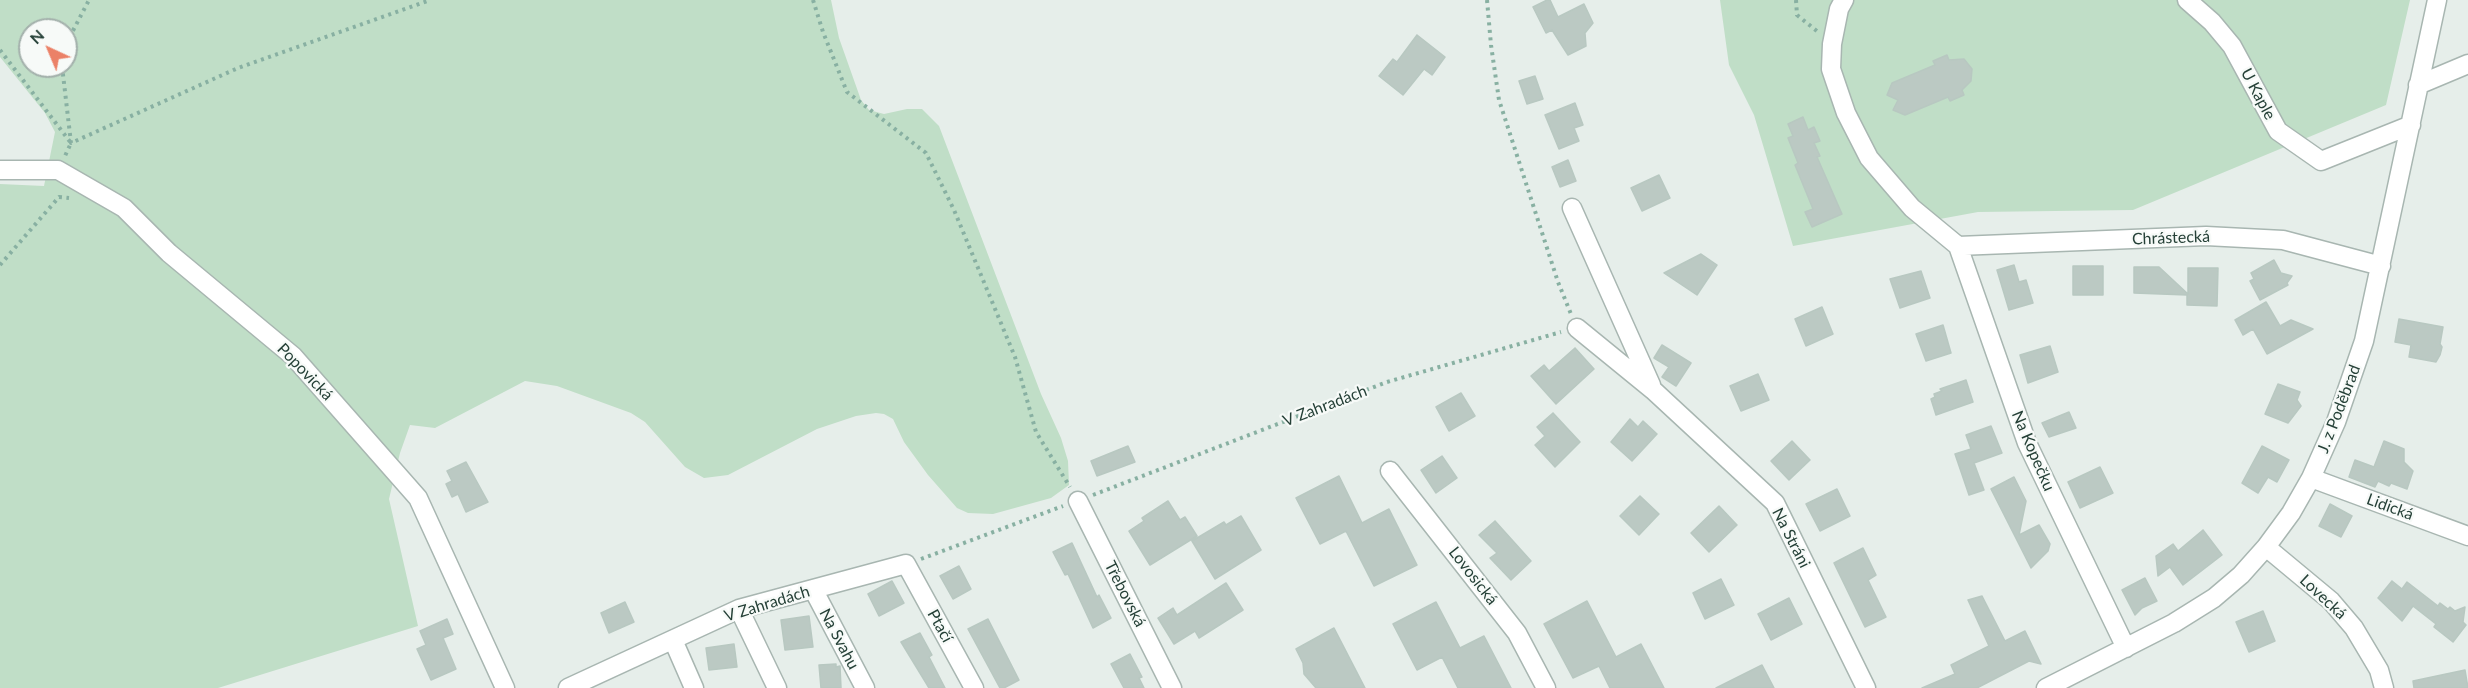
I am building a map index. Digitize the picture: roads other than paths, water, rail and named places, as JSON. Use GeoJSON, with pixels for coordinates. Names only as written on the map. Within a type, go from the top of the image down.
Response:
{"type":"FeatureCollection","features":[{"type":"Feature","properties":{"kind":"street"},"geometry":{"type":"LineString","coordinates":[[1844,0],[1839,9],[1832,44],[1832,69],[1842,102],[1869,158],[1912,208],[1958,246]]}},
{"type":"Feature","properties":{"kind":"street","name":"U Kaple"},"geometry":{"type":"LineString","coordinates":[[2187,0],[2212,22],[2232,46],[2278,131],[2321,161],[2411,125]]}},
{"type":"Feature","properties":{"kind":"street","name":"J. z Poděbrad"},"geometry":{"type":"LineString","coordinates":[[2046,688],[2174,623],[2214,598],[2241,575],[2266,547],[2291,513],[2311,478],[2336,422],[2364,340],[2437,0]]}},
{"type":"Feature","properties":{"kind":"street"},"geometry":{"type":"LineString","coordinates":[[2418,85],[2468,64]]}},
{"type":"Feature","properties":{"kind":"street","name":"Popovická"},"geometry":{"type":"LineString","coordinates":[[0,170],[58,170],[123,208],[169,253],[293,356],[418,498],[505,688]]}},
{"type":"Feature","properties":{"kind":"street","name":"Na Stráni"},"geometry":{"type":"LineString","coordinates":[[1572,208],[1653,390]]}},
{"type":"Feature","properties":{"kind":"street","name":"Chrástecká"},"geometry":{"type":"LineString","coordinates":[[1958,246],[2206,236],[2283,240],[2381,266]]}},
{"type":"Feature","properties":{"kind":"street","name":"Na Kopečku"},"geometry":{"type":"LineString","coordinates":[[1958,246],[2026,442],[2126,648]]}},
{"type":"Feature","properties":{"kind":"street","name":"Na Stráni"},"geometry":{"type":"LineString","coordinates":[[1577,328],[1653,390],[1775,503],[1866,688]]}},
{"type":"Feature","properties":{"kind":"street","name":"Lovosická"},"geometry":{"type":"LineString","coordinates":[[1390,471],[1517,633],[1546,688]]}},
{"type":"Feature","properties":{"kind":"street","name":"Lidická"},"geometry":{"type":"LineString","coordinates":[[2311,478],[2468,536]]}},
{"type":"Feature","properties":{"kind":"street","name":"Třebovská"},"geometry":{"type":"LineString","coordinates":[[1078,501],[1172,688]]}},
{"type":"Feature","properties":{"kind":"street","name":"Lovecká"},"geometry":{"type":"LineString","coordinates":[[2266,547],[2331,601],[2354,628],[2379,669],[2384,688]]}},
{"type":"Feature","properties":{"kind":"street","name":"V Zahradách"},"geometry":{"type":"LineString","coordinates":[[568,688],[591,683],[739,609],[906,564]]}},
{"type":"Feature","properties":{"kind":"street","name":"Ptačí"},"geometry":{"type":"LineString","coordinates":[[906,564],[974,688]]}},
{"type":"Feature","properties":{"kind":"street","name":"Na Svahu"},"geometry":{"type":"LineString","coordinates":[[813,589],[865,688]]}},
{"type":"Feature","properties":{"kind":"street"},"geometry":{"type":"LineString","coordinates":[[739,609],[777,688]]}},
{"type":"Feature","properties":{"kind":"street"},"geometry":{"type":"LineString","coordinates":[[673,640],[694,688]]}}]}
